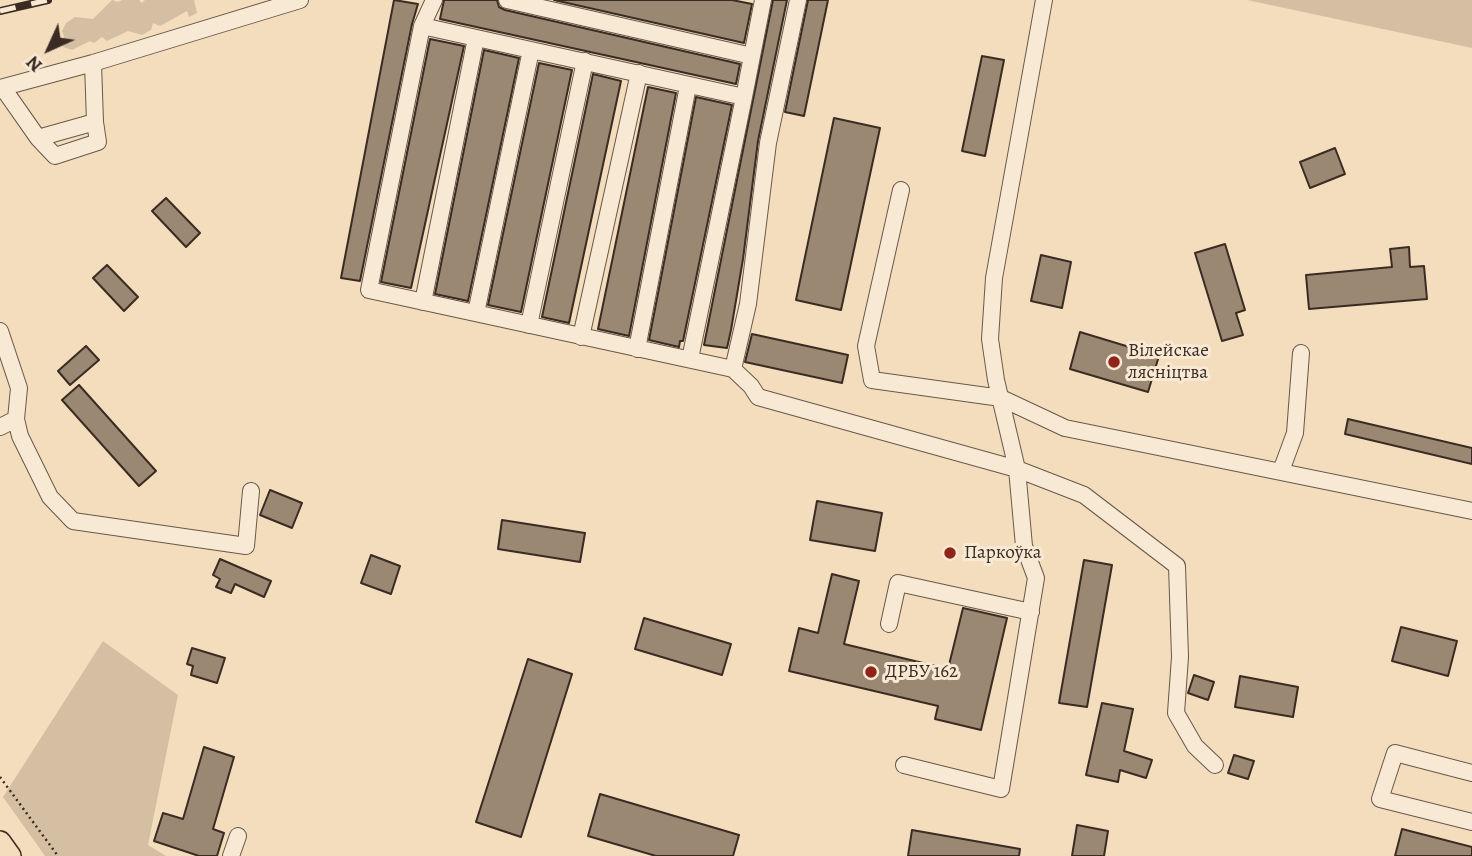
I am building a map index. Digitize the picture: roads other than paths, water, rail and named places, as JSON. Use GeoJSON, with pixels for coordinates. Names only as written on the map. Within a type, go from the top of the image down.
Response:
{"type":"FeatureCollection","features":[{"type":"Feature","properties":{"kind":"main road"},"geometry":{"type":"LineString","coordinates":[[0,842],[10,856]]}},
{"type":"Feature","properties":{"kind":"street"},"geometry":{"type":"LineString","coordinates":[[93,63],[95,122],[38,138],[1,88],[300,0]]}},
{"type":"Feature","properties":{"kind":"street"},"geometry":{"type":"LineString","coordinates":[[434,0],[422,26],[369,290],[733,369],[751,386],[758,397],[1017,469],[1084,495],[1177,566],[1181,657],[1175,713],[1195,746],[1215,765]]}},
{"type":"Feature","properties":{"kind":"street"},"geometry":{"type":"LineString","coordinates":[[507,0],[752,56]]}},
{"type":"Feature","properties":{"kind":"street"},"geometry":{"type":"LineString","coordinates":[[690,359],[763,0]]}},
{"type":"Feature","properties":{"kind":"street"},"geometry":{"type":"LineString","coordinates":[[733,369],[748,303],[768,143],[798,0]]}},
{"type":"Feature","properties":{"kind":"street"},"geometry":{"type":"LineString","coordinates":[[904,765],[1001,789],[1037,578],[1024,546],[1017,469],[990,338],[994,278],[1044,0]]}},
{"type":"Feature","properties":{"kind":"street"},"geometry":{"type":"LineString","coordinates":[[422,26],[744,97]]}},
{"type":"Feature","properties":{"kind":"street"},"geometry":{"type":"LineString","coordinates":[[423,302],[476,38]]}},
{"type":"Feature","properties":{"kind":"street"},"geometry":{"type":"LineString","coordinates":[[476,313],[531,50]]}},
{"type":"Feature","properties":{"kind":"street"},"geometry":{"type":"LineString","coordinates":[[529,326],[585,61]]}},
{"type":"Feature","properties":{"kind":"street"},"geometry":{"type":"LineString","coordinates":[[581,337],[639,73]]}},
{"type":"Feature","properties":{"kind":"street"},"geometry":{"type":"LineString","coordinates":[[637,349],[688,86]]}},
{"type":"Feature","properties":{"kind":"street"},"geometry":{"type":"LineString","coordinates":[[901,190],[866,346],[872,380],[1001,398],[1065,428],[1472,511]]}},
{"type":"Feature","properties":{"kind":"street"},"geometry":{"type":"LineString","coordinates":[[0,331],[19,388],[16,419],[20,436],[50,497],[73,521],[246,546],[251,491]]}},
{"type":"Feature","properties":{"kind":"street"},"geometry":{"type":"LineString","coordinates":[[1281,471],[1295,433],[1301,353]]}},
{"type":"Feature","properties":{"kind":"street"},"geometry":{"type":"LineString","coordinates":[[0,427],[16,419]]}},
{"type":"Feature","properties":{"kind":"street"},"geometry":{"type":"LineString","coordinates":[[889,624],[898,583],[1031,612]]}},
{"type":"Feature","properties":{"kind":"street"},"geometry":{"type":"LineString","coordinates":[[1472,773],[1395,752],[1380,799],[1472,822]]}},
{"type":"Feature","properties":{"kind":"street"},"geometry":{"type":"LineString","coordinates":[[231,856],[238,836]]}},
{"type":"Feature","properties":{"kind":"railway"},"geometry":{"type":"LineString","coordinates":[[0,11],[48,0]]}},
{"type":"Feature","properties":{"kind":"place","name":"Вілейскае лясніцтва"},"geometry":{"type":"Point","coordinates":[1114,362]}},
{"type":"Feature","properties":{"kind":"place","name":"Паркоўка"},"geometry":{"type":"Point","coordinates":[950,553]}},
{"type":"Feature","properties":{"kind":"place","name":"ДРБУ 162"},"geometry":{"type":"Point","coordinates":[871,672]}}]}
